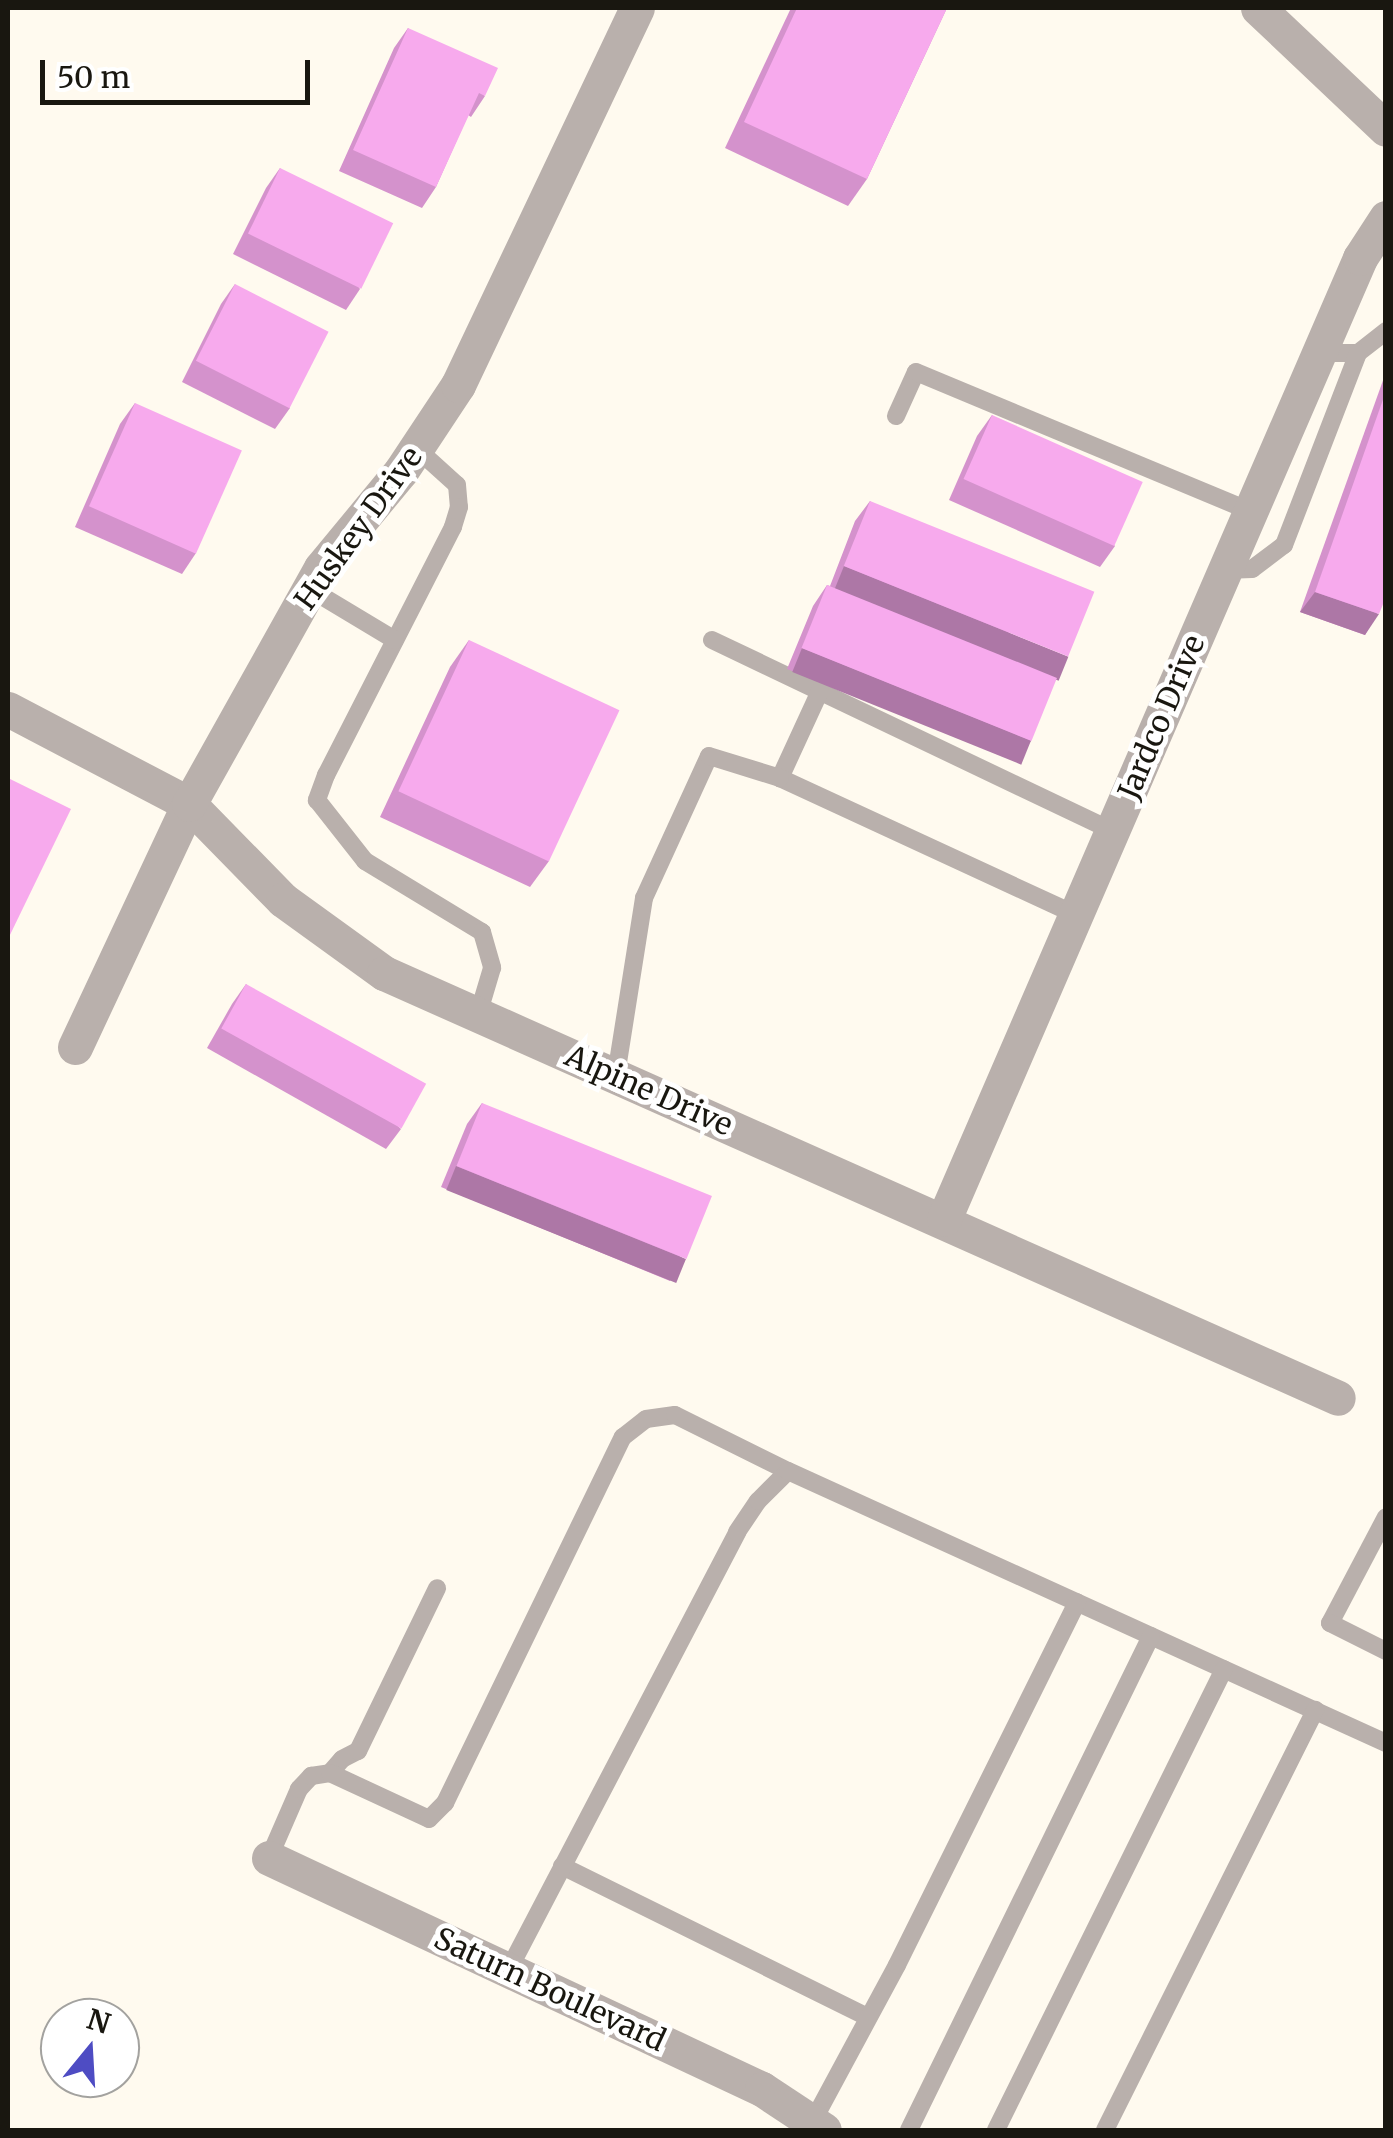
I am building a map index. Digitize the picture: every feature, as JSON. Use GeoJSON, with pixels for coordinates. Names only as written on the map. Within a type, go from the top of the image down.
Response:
{"type":"FeatureCollection","features":[{"type":"Feature","properties":{"kind":"street","name":"Huskey Drive"},"geometry":{"type":"LineString","coordinates":[[75,1047],[189,804],[310,589],[416,448],[458,384],[637,8]]}},
{"type":"Feature","properties":{"kind":"street"},"geometry":{"type":"LineString","coordinates":[[1258,8],[1386,129]]}},
{"type":"Feature","properties":{"kind":"street","name":"Jardco Drive"},"geometry":{"type":"LineString","coordinates":[[944,1220],[1360,258],[1386,218]]}},
{"type":"Feature","properties":{"kind":"street","name":"Alpine Drive"},"geometry":{"type":"LineString","coordinates":[[8,709],[189,804],[283,900],[384,974],[1338,1398]]}},
{"type":"Feature","properties":{"kind":"street","name":"Saturn Boulevard"},"geometry":{"type":"LineString","coordinates":[[269,1858],[762,2088],[818,2126]]}},
{"type":"Feature","properties":{"kind":"lane"},"geometry":{"type":"LineString","coordinates":[[1225,570],[1252,569],[1284,545],[1358,353],[1386,331]]}},
{"type":"Feature","properties":{"kind":"lane"},"geometry":{"type":"LineString","coordinates":[[1319,352],[1358,353]]}},
{"type":"Feature","properties":{"kind":"lane"},"geometry":{"type":"LineString","coordinates":[[896,416],[916,372],[1250,511]]}},
{"type":"Feature","properties":{"kind":"lane"},"geometry":{"type":"LineString","coordinates":[[416,448],[457,485],[459,507],[453,527],[326,774],[318,800],[365,861],[482,932],[492,968],[478,1014]]}},
{"type":"Feature","properties":{"kind":"lane"},"geometry":{"type":"LineString","coordinates":[[310,589],[395,640]]}},
{"type":"Feature","properties":{"kind":"lane"},"geometry":{"type":"LineString","coordinates":[[712,640],[1112,831]]}},
{"type":"Feature","properties":{"kind":"lane"},"geometry":{"type":"LineString","coordinates":[[780,778],[820,692]]}},
{"type":"Feature","properties":{"kind":"lane"},"geometry":{"type":"LineString","coordinates":[[616,1075],[644,898],[709,756],[780,778],[1076,915]]}},
{"type":"Feature","properties":{"kind":"lane"},"geometry":{"type":"LineString","coordinates":[[269,1858],[300,1789],[311,1776],[330,1773],[429,1819],[445,1803],[622,1437],[646,1418],[676,1415],[788,1471],[1386,1742]]}},
{"type":"Feature","properties":{"kind":"lane"},"geometry":{"type":"LineString","coordinates":[[508,1969],[737,1532],[758,1501],[788,1471]]}},
{"type":"Feature","properties":{"kind":"lane"},"geometry":{"type":"LineString","coordinates":[[1386,1517],[1330,1623],[1386,1651]]}},
{"type":"Feature","properties":{"kind":"lane"},"geometry":{"type":"LineString","coordinates":[[330,1773],[342,1759],[358,1751],[437,1588]]}},
{"type":"Feature","properties":{"kind":"lane"},"geometry":{"type":"LineString","coordinates":[[818,2126],[868,2018],[1077,1602]]}},
{"type":"Feature","properties":{"kind":"lane"},"geometry":{"type":"LineString","coordinates":[[908,2130],[1152,1636]]}},
{"type":"Feature","properties":{"kind":"lane"},"geometry":{"type":"LineString","coordinates":[[996,2130],[1224,1668]]}},
{"type":"Feature","properties":{"kind":"lane"},"geometry":{"type":"LineString","coordinates":[[1106,2130],[1315,1710]]}},
{"type":"Feature","properties":{"kind":"lane"},"geometry":{"type":"LineString","coordinates":[[562,1866],[868,2018]]}},
{"type":"Feature","properties":{"kind":"building"},"geometry":{"type":"Polygon","coordinates":[[[797,8],[947,8],[867,179],[744,122],[797,8]]]}},
{"type":"Feature","properties":{"kind":"building"},"geometry":{"type":"Polygon","coordinates":[[[408,28],[498,68],[485,96],[479,93],[436,187],[353,150],[408,28]]]}},
{"type":"Feature","properties":{"kind":"building"},"geometry":{"type":"Polygon","coordinates":[[[280,168],[393,223],[361,289],[248,234],[280,168]]]}},
{"type":"Feature","properties":{"kind":"building"},"geometry":{"type":"Polygon","coordinates":[[[235,284],[329,332],[290,408],[196,361],[235,284]]]}},
{"type":"Feature","properties":{"kind":"building"},"geometry":{"type":"Polygon","coordinates":[[[1386,391],[1386,597],[1379,614],[1315,592],[1386,391]]]}},
{"type":"Feature","properties":{"kind":"building"},"geometry":{"type":"Polygon","coordinates":[[[135,403],[242,451],[196,554],[89,506],[135,403]]]}},
{"type":"Feature","properties":{"kind":"building"},"geometry":{"type":"Polygon","coordinates":[[[992,415],[1143,482],[1114,546],[964,479],[992,415]]]}},
{"type":"Feature","properties":{"kind":"building"},"geometry":{"type":"Polygon","coordinates":[[[870,501],[1094,592],[1068,657],[844,566],[870,501]]]}},
{"type":"Feature","properties":{"kind":"building"},"geometry":{"type":"Polygon","coordinates":[[[827,585],[1057,678],[1031,741],[802,648],[827,585]]]}},
{"type":"Feature","properties":{"kind":"building"},"geometry":{"type":"Polygon","coordinates":[[[469,640],[619,710],[549,862],[398,791],[469,640]]]}},
{"type":"Feature","properties":{"kind":"building"},"geometry":{"type":"Polygon","coordinates":[[[8,778],[71,809],[8,939],[8,778]]]}},
{"type":"Feature","properties":{"kind":"building"},"geometry":{"type":"Polygon","coordinates":[[[246,984],[426,1084],[401,1128],[221,1029],[246,984]]]}},
{"type":"Feature","properties":{"kind":"building"},"geometry":{"type":"Polygon","coordinates":[[[482,1103],[712,1196],[686,1259],[457,1166],[482,1103]]]}}]}
